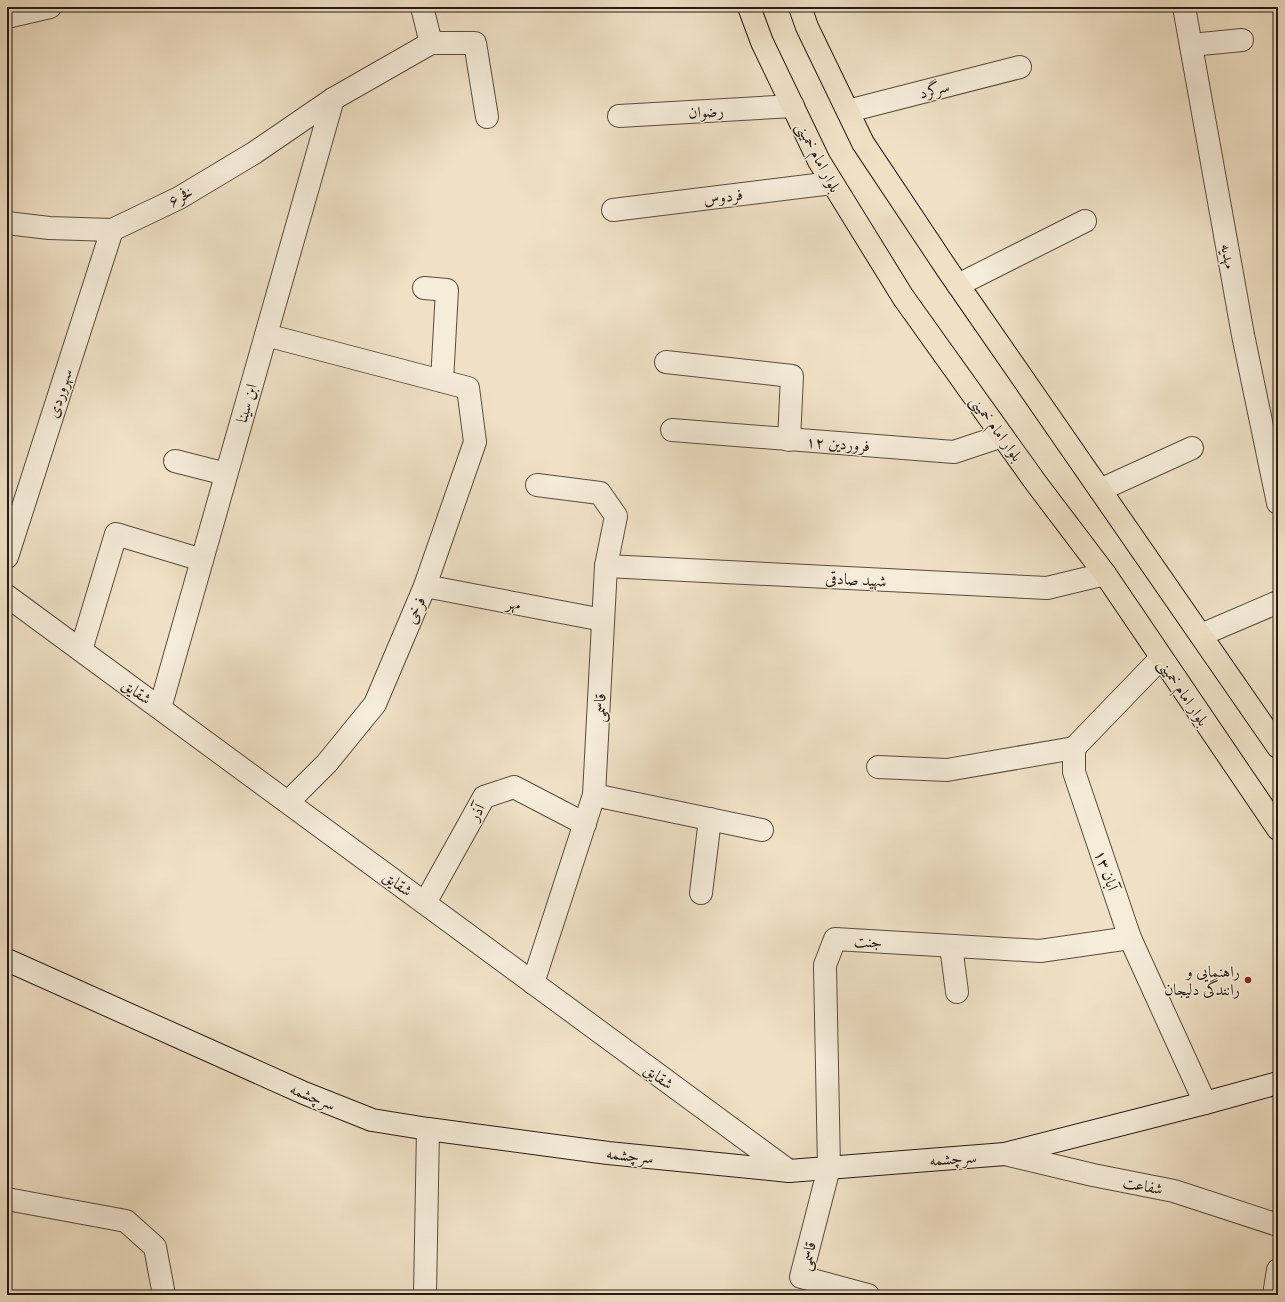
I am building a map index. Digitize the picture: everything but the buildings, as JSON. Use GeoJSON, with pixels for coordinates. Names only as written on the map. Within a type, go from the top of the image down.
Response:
{"type":"FeatureCollection","features":[{"type":"Feature","properties":{"kind":"main road","name":"بلوار امام خمینی"},"geometry":{"type":"LineString","coordinates":[[749,7],[762,42],[819,161],[903,297],[1002,436],[1105,574],[1278,829]]}},
{"type":"Feature","properties":{"kind":"main road"},"geometry":{"type":"LineString","coordinates":[[800,7],[807,28],[863,143],[958,285],[1278,747]]}},
{"type":"Feature","properties":{"kind":"street"},"geometry":{"type":"LineString","coordinates":[[7,17],[50,7]]}},
{"type":"Feature","properties":{"kind":"street"},"geometry":{"type":"LineString","coordinates":[[422,7],[431,43],[475,43],[487,117]]}},
{"type":"Feature","properties":{"kind":"street","name":"مهدیه"},"geometry":{"type":"LineString","coordinates":[[1184,7],[1243,335],[1278,503]]}},
{"type":"Feature","properties":{"kind":"street"},"geometry":{"type":"LineString","coordinates":[[1191,45],[1242,40]]}},
{"type":"Feature","properties":{"kind":"street","name":"فخر۶"},"geometry":{"type":"LineString","coordinates":[[7,223],[49,228],[112,230],[179,198],[254,153],[333,98],[431,43]]}},
{"type":"Feature","properties":{"kind":"street","name":"سرگرد"},"geometry":{"type":"LineString","coordinates":[[848,111],[1020,67]]}},
{"type":"Feature","properties":{"kind":"street","name":"ابن سینا"},"geometry":{"type":"LineString","coordinates":[[160,708],[333,98]]}},
{"type":"Feature","properties":{"kind":"street","name":"رضوان"},"geometry":{"type":"LineString","coordinates":[[620,116],[792,106]]}},
{"type":"Feature","properties":{"kind":"street","name":"فردوس"},"geometry":{"type":"LineString","coordinates":[[613,210],[832,183]]}},
{"type":"Feature","properties":{"kind":"street"},"geometry":{"type":"LineString","coordinates":[[958,285],[1085,221]]}},
{"type":"Feature","properties":{"kind":"street","name":"سهروردی"},"geometry":{"type":"LineString","coordinates":[[7,557],[112,230]]}},
{"type":"Feature","properties":{"kind":"street"},"geometry":{"type":"LineString","coordinates":[[266,335],[442,381],[447,290],[424,288]]}},
{"type":"Feature","properties":{"kind":"street"},"geometry":{"type":"LineString","coordinates":[[666,362],[792,376],[788,440]]}},
{"type":"Feature","properties":{"kind":"street","name":"فرخی"},"geometry":{"type":"LineString","coordinates":[[288,802],[326,763],[375,704],[425,586],[475,442],[468,388],[442,381]]}},
{"type":"Feature","properties":{"kind":"street","name":"۱۲ فروردین"},"geometry":{"type":"LineString","coordinates":[[672,430],[954,452],[1002,436]]}},
{"type":"Feature","properties":{"kind":"street"},"geometry":{"type":"LineString","coordinates":[[1100,490],[1192,448]]}},
{"type":"Feature","properties":{"kind":"street"},"geometry":{"type":"LineString","coordinates":[[175,461],[226,474]]}},
{"type":"Feature","properties":{"kind":"street","name":"قاسمی"},"geometry":{"type":"LineString","coordinates":[[533,983],[594,795],[606,566],[616,516],[600,492],[537,485]]}},
{"type":"Feature","properties":{"kind":"street"},"geometry":{"type":"LineString","coordinates":[[81,650],[116,534],[202,560]]}},
{"type":"Feature","properties":{"kind":"street","name":"شهید صادقی"},"geometry":{"type":"LineString","coordinates":[[606,566],[1047,588],[1105,574]]}},
{"type":"Feature","properties":{"kind":"street","name":"مهر"},"geometry":{"type":"LineString","coordinates":[[425,586],[603,620]]}},
{"type":"Feature","properties":{"kind":"street","name":"شقایق"},"geometry":{"type":"LineString","coordinates":[[7,596],[788,1171]]}},
{"type":"Feature","properties":{"kind":"street"},"geometry":{"type":"LineString","coordinates":[[1201,636],[1278,602]]}},
{"type":"Feature","properties":{"kind":"street"},"geometry":{"type":"LineString","coordinates":[[878,767],[947,770],[1074,748],[1161,658]]}},
{"type":"Feature","properties":{"kind":"street","name":"۱۳ آبان"},"geometry":{"type":"LineString","coordinates":[[1074,748],[1074,772],[1130,938],[1205,1103]]}},
{"type":"Feature","properties":{"kind":"street","name":"آذر"},"geometry":{"type":"LineString","coordinates":[[425,903],[484,797],[514,787],[584,824]]}},
{"type":"Feature","properties":{"kind":"street"},"geometry":{"type":"LineString","coordinates":[[594,795],[762,830]]}},
{"type":"Feature","properties":{"kind":"street"},"geometry":{"type":"LineString","coordinates":[[701,893],[710,819]]}},
{"type":"Feature","properties":{"kind":"street","name":"جنت"},"geometry":{"type":"LineString","coordinates":[[829,1168],[825,965],[835,940],[1040,951],[1130,938]]}},
{"type":"Feature","properties":{"kind":"street"},"geometry":{"type":"LineString","coordinates":[[951,946],[957,992]]}},
{"type":"Feature","properties":{"kind":"street","name":"سرچشمه"},"geometry":{"type":"LineString","coordinates":[[7,960],[304,1093],[372,1120],[608,1154],[788,1171],[1005,1154],[1278,1083]]}},
{"type":"Feature","properties":{"kind":"street"},"geometry":{"type":"LineString","coordinates":[[425,1295],[428,1129]]}},
{"type":"Feature","properties":{"kind":"street","name":"شفاعت"},"geometry":{"type":"LineString","coordinates":[[1005,1154],[1093,1175],[1174,1190],[1278,1225]]}},
{"type":"Feature","properties":{"kind":"street","name":"قاسمی"},"geometry":{"type":"LineString","coordinates":[[829,1168],[801,1277],[868,1295]]}},
{"type":"Feature","properties":{"kind":"street"},"geometry":{"type":"LineString","coordinates":[[7,1199],[126,1221],[155,1247],[164,1295]]}},
{"type":"Feature","properties":{"kind":"street"},"geometry":{"type":"LineString","coordinates":[[1274,1295],[1278,1270]]}},
{"type":"Feature","properties":{"kind":"place","name":"راهنمایی و رانندگی دلیجان"},"geometry":{"type":"Point","coordinates":[1248,980]}}]}
